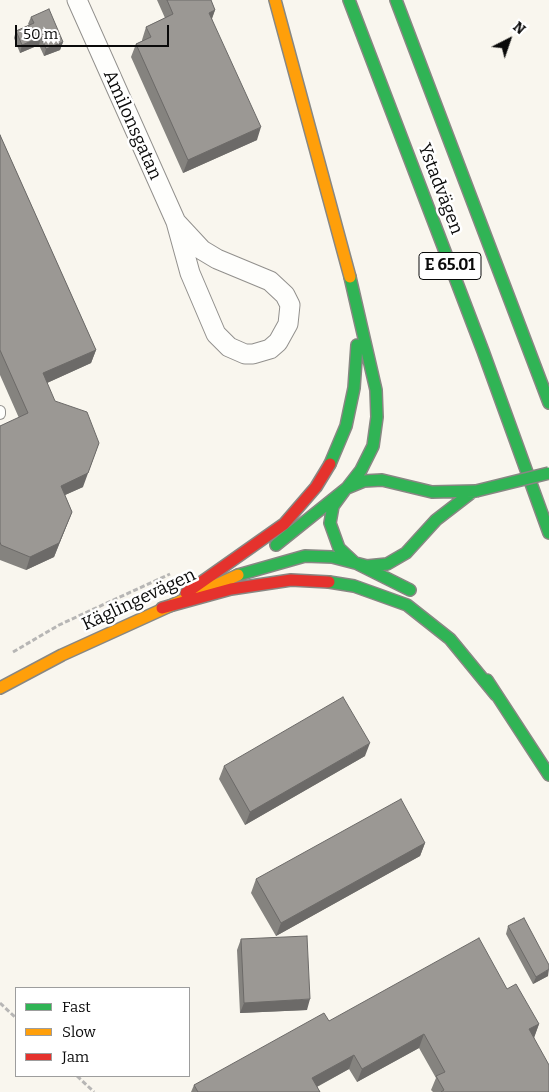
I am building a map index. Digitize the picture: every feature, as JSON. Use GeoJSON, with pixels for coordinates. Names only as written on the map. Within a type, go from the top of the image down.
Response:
{"type":"FeatureCollection","features":[{"type":"Feature","properties":{"kind":"main road"},"geometry":{"type":"LineString","coordinates":[[276,0],[341,238],[376,390],[376,429],[370,452],[333,506],[330,523],[332,532],[340,548],[356,563],[419,596]]}},
{"type":"Feature","properties":{"kind":"main road","name":"Ystadvägen"},"geometry":{"type":"LineString","coordinates":[[349,0],[549,532]]}},
{"type":"Feature","properties":{"kind":"main road","name":"Ystadvägen"},"geometry":{"type":"LineString","coordinates":[[396,0],[549,403]]}},
{"type":"Feature","properties":{"kind":"main road"},"geometry":{"type":"LineString","coordinates":[[512,305],[544,352]]}},
{"type":"Feature","properties":{"kind":"main road"},"geometry":{"type":"LineString","coordinates":[[162,608],[260,543],[284,524],[316,487],[336,454],[351,408],[359,321]]}},
{"type":"Feature","properties":{"kind":"main road","name":"Käglingevägen"},"geometry":{"type":"LineString","coordinates":[[231,577],[355,483],[372,480],[432,492],[474,492],[549,473]]}},
{"type":"Feature","properties":{"kind":"main road","name":"Käglingevägen"},"geometry":{"type":"LineString","coordinates":[[0,688],[62,655],[231,577],[305,556],[322,556],[378,566],[396,560],[406,553],[436,520],[474,492]]}},
{"type":"Feature","properties":{"kind":"main road"},"geometry":{"type":"LineString","coordinates":[[162,608],[231,590],[291,580],[313,580],[354,586],[407,605],[435,625],[450,639],[496,695]]}},
{"type":"Feature","properties":{"kind":"main road"},"geometry":{"type":"LineString","coordinates":[[453,625],[496,695],[549,774]]}},
{"type":"Feature","properties":{"kind":"main road","name":"Käglingevägen"},"geometry":{"type":"LineString","coordinates":[[14,694],[62,655]]}},
{"type":"Feature","properties":{"kind":"street","name":"Amilonsgatan"},"geometry":{"type":"LineString","coordinates":[[77,0],[176,222],[190,274],[216,334],[229,347],[244,354],[253,354],[270,349],[281,338],[288,324],[290,305],[285,295],[270,281],[217,259],[202,250],[176,222]]}},
{"type":"Feature","properties":{"kind":"path"},"geometry":{"type":"LineString","coordinates":[[0,1003],[15,1017]]}},
{"type":"Feature","properties":{"kind":"path"},"geometry":{"type":"LineString","coordinates":[[78,1077],[94,1092]]}},
{"type":"Feature","properties":{"kind":"building"},"geometry":{"type":"Polygon","coordinates":[[[167,0],[211,0],[215,10],[209,13],[261,127],[188,160],[136,44],[151,37],[146,27],[173,14],[167,0]]]}},
{"type":"Feature","properties":{"kind":"building"},"geometry":{"type":"Polygon","coordinates":[[[49,9],[63,42],[46,49],[41,37],[22,45],[16,31],[34,23],[31,17],[49,9]]]}},
{"type":"Feature","properties":{"kind":"building"},"geometry":{"type":"Polygon","coordinates":[[[0,135],[96,350],[43,373],[55,401],[87,412],[99,443],[88,473],[61,486],[72,512],[59,543],[30,557],[1,545],[0,542],[0,426],[28,413],[0,350],[0,135]]]}},
{"type":"Feature","properties":{"kind":"building"},"geometry":{"type":"Polygon","coordinates":[[[343,697],[370,743],[250,812],[224,766],[343,697]]]}},
{"type":"Feature","properties":{"kind":"building"},"geometry":{"type":"Polygon","coordinates":[[[401,799],[425,843],[281,923],[256,879],[401,799]]]}},
{"type":"Feature","properties":{"kind":"building"},"geometry":{"type":"Polygon","coordinates":[[[524,918],[549,965],[549,969],[536,977],[508,926],[524,918]]]}},
{"type":"Feature","properties":{"kind":"building"},"geometry":{"type":"Polygon","coordinates":[[[307,936],[310,999],[244,1003],[241,939],[307,936]]]}},
{"type":"Feature","properties":{"kind":"building"},"geometry":{"type":"Polygon","coordinates":[[[479,938],[507,989],[516,984],[539,1024],[529,1029],[549,1065],[549,1092],[441,1092],[444,1090],[436,1076],[445,1072],[424,1034],[362,1069],[354,1055],[312,1078],[320,1092],[198,1092],[194,1085],[324,1013],[329,1021],[479,938]]]}},
{"type":"Feature","properties":{"kind":"traffic: fast"},"geometry":{"type":"LineString","coordinates":[[349,0],[483,351],[549,533]]}},
{"type":"Feature","properties":{"kind":"traffic: fast"},"geometry":{"type":"LineString","coordinates":[[396,0],[549,403]]}},
{"type":"Feature","properties":{"kind":"traffic: fast"},"geometry":{"type":"LineString","coordinates":[[347,488],[361,470],[373,446],[377,417],[376,390],[350,277]]}},
{"type":"Feature","properties":{"kind":"traffic: fast"},"geometry":{"type":"LineString","coordinates":[[330,464],[346,426],[354,388],[357,345]]}},
{"type":"Feature","properties":{"kind":"traffic: fast"},"geometry":{"type":"LineString","coordinates":[[476,491],[549,473]]}},
{"type":"Feature","properties":{"kind":"traffic: fast"},"geometry":{"type":"LineString","coordinates":[[276,545],[347,488],[364,481],[382,480],[432,492],[476,491]]}},
{"type":"Feature","properties":{"kind":"traffic: fast"},"geometry":{"type":"LineString","coordinates":[[344,491],[333,506],[330,523],[339,548],[355,563]]}},
{"type":"Feature","properties":{"kind":"traffic: fast"},"geometry":{"type":"LineString","coordinates":[[238,575],[305,556],[332,557],[367,566],[387,564],[406,553],[436,520],[471,493]]}},
{"type":"Feature","properties":{"kind":"traffic: fast"},"geometry":{"type":"LineString","coordinates":[[358,564],[410,590]]}},
{"type":"Feature","properties":{"kind":"traffic: fast"},"geometry":{"type":"LineString","coordinates":[[329,582],[354,586],[407,605],[450,639],[496,695]]}},
{"type":"Feature","properties":{"kind":"traffic: fast"},"geometry":{"type":"LineString","coordinates":[[487,680],[549,775]]}},
{"type":"Feature","properties":{"kind":"traffic: slow"},"geometry":{"type":"LineString","coordinates":[[275,0],[350,277]]}},
{"type":"Feature","properties":{"kind":"traffic: slow"},"geometry":{"type":"LineString","coordinates":[[0,688],[62,655],[238,575]]}},
{"type":"Feature","properties":{"kind":"traffic: jam"},"geometry":{"type":"LineString","coordinates":[[186,593],[284,524],[316,487],[330,464]]}},
{"type":"Feature","properties":{"kind":"traffic: jam"},"geometry":{"type":"LineString","coordinates":[[162,608],[231,589],[291,580],[329,582]]}}]}
